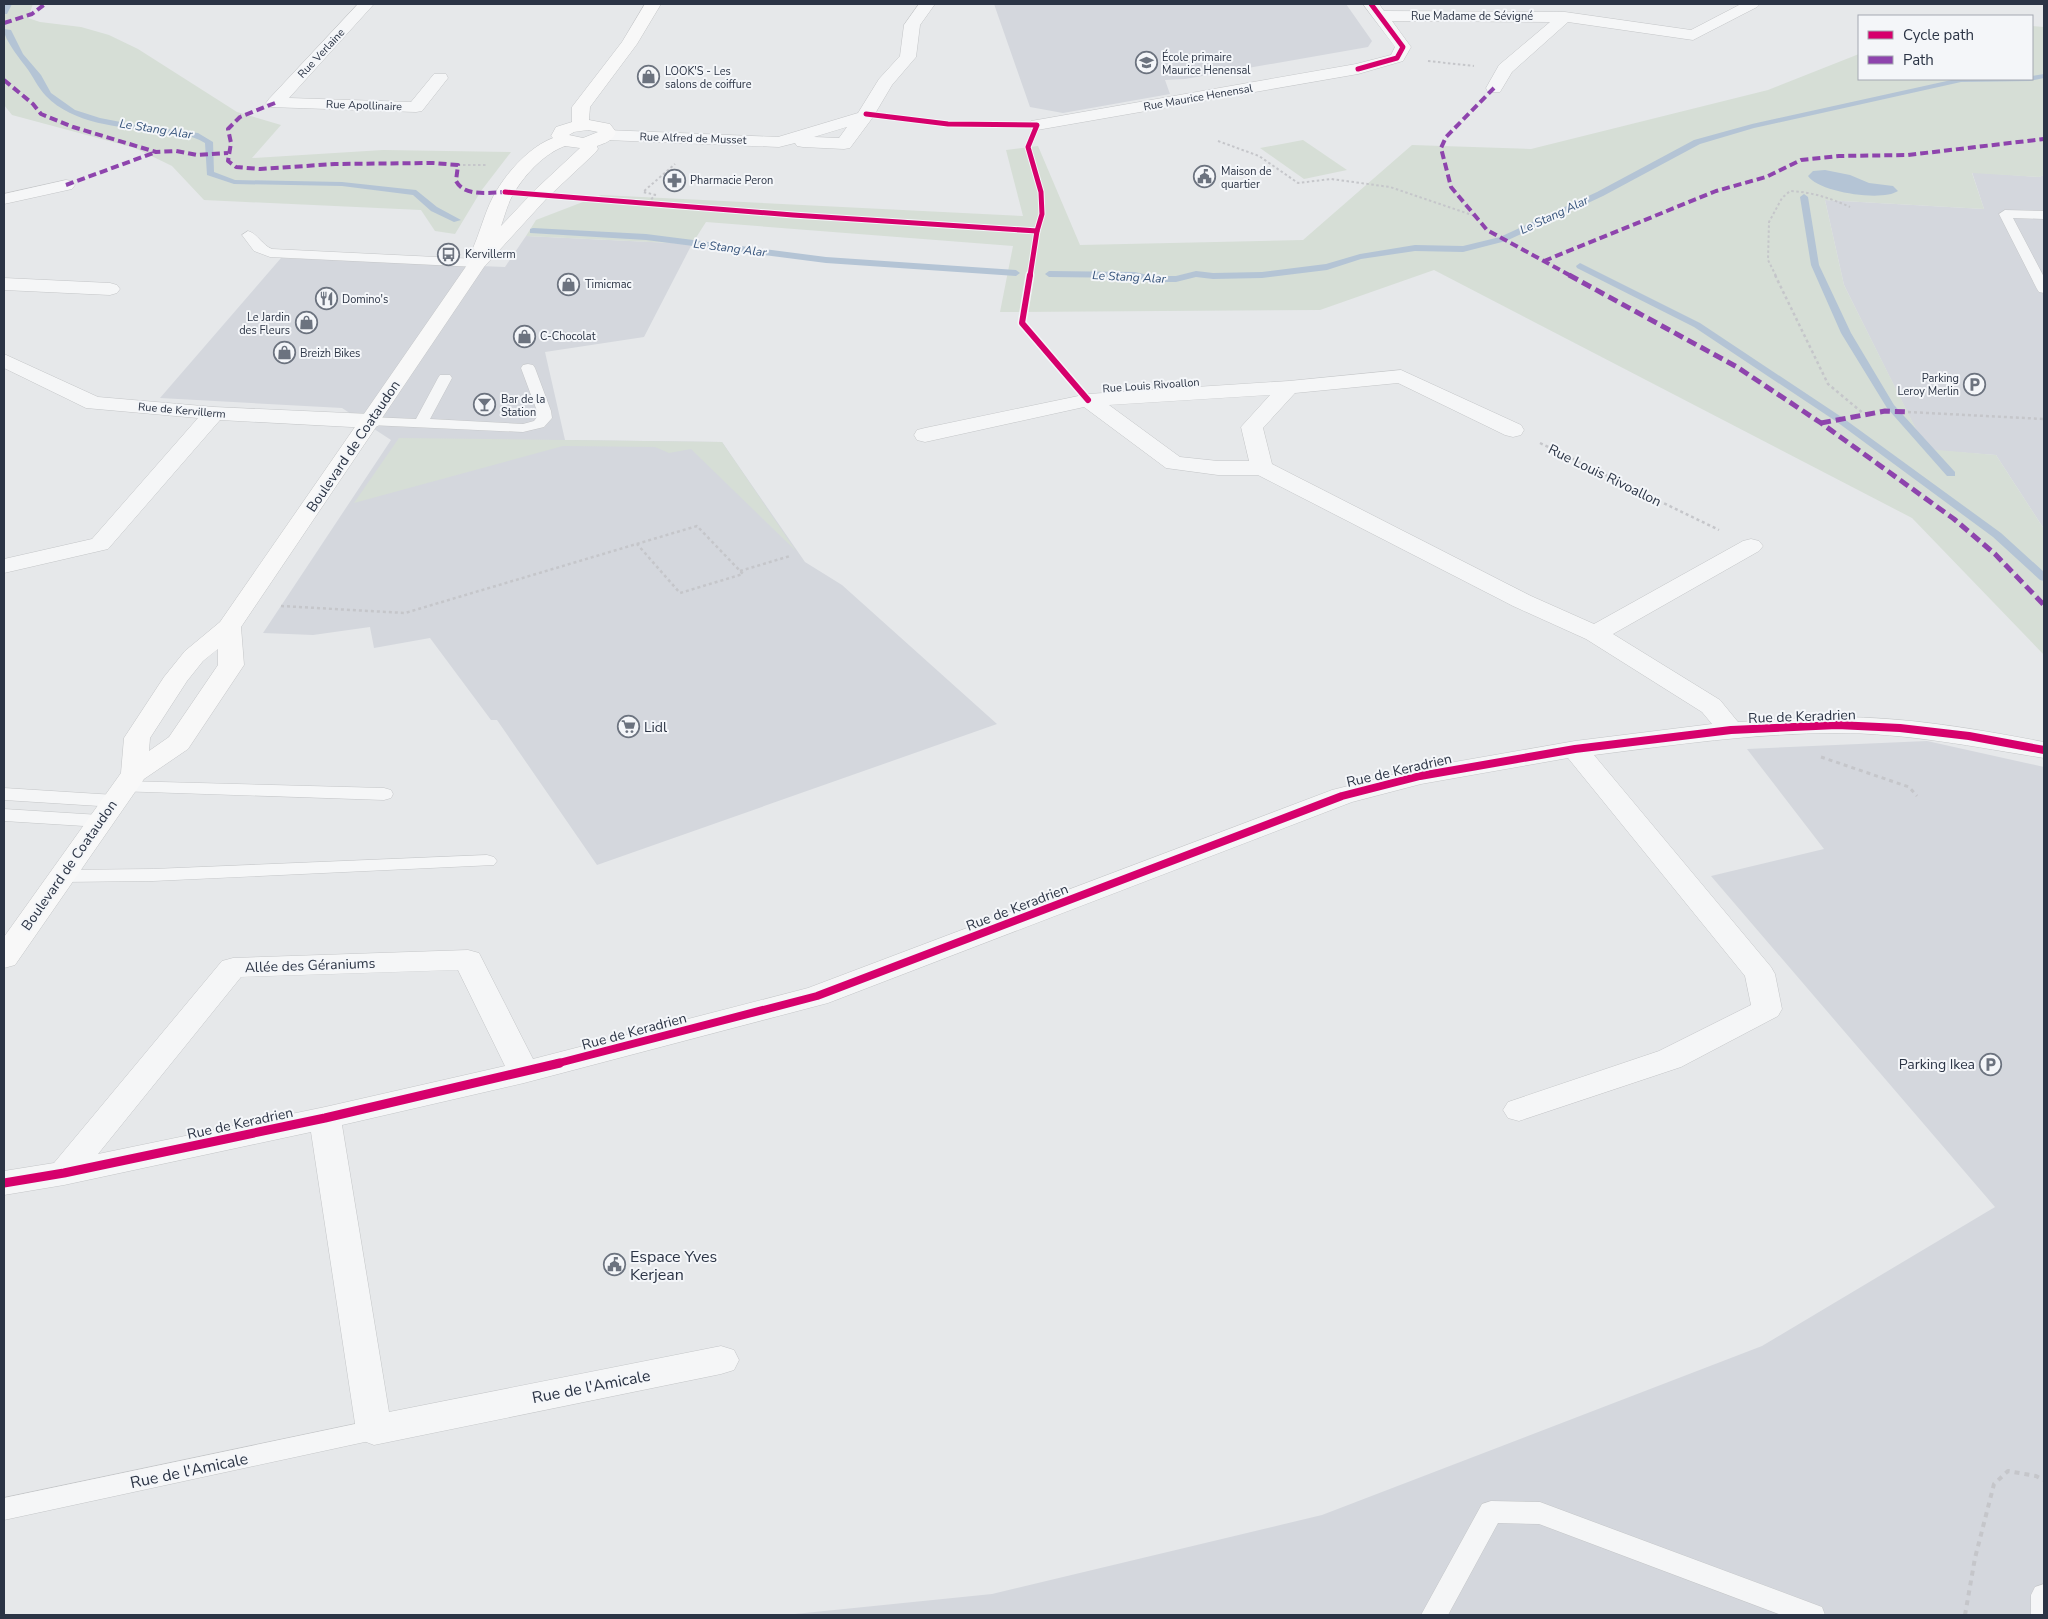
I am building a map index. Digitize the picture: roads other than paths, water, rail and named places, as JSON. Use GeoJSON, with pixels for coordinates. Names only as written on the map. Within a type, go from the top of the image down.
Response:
{"type":"FeatureCollection","features":[{"type":"Feature","properties":{"kind":"main road"},"geometry":{"type":"LineString","coordinates":[[565,140],[587,142],[606,135],[606,130],[600,126],[580,125],[581,107],[629,44],[653,4]]}},
{"type":"Feature","properties":{"kind":"main road","name":"Boulevard de Coataudon"},"geometry":{"type":"LineString","coordinates":[[565,140],[560,136],[562,131],[580,125]]}},
{"type":"Feature","properties":{"kind":"main road","name":"Boulevard de Coataudon"},"geometry":{"type":"LineString","coordinates":[[477,264],[505,192],[528,164],[548,146],[565,140]]}},
{"type":"Feature","properties":{"kind":"main road","name":"Boulevard de Coataudon"},"geometry":{"type":"LineString","coordinates":[[118,796],[137,738],[177,677],[194,656],[230,628],[477,264],[540,194],[589,149],[587,142]]}},
{"type":"Feature","properties":{"kind":"main road","name":"Boulevard de Coataudon"},"geometry":{"type":"LineString","coordinates":[[7,948],[118,796],[179,743],[231,665],[230,628]]}},
{"type":"Feature","properties":{"kind":"street","name":"Rue Verlaine"},"geometry":{"type":"LineString","coordinates":[[275,102],[366,4]]}},
{"type":"Feature","properties":{"kind":"street","name":"Rue Alfred de Musset"},"geometry":{"type":"LineString","coordinates":[[606,135],[844,144],[864,117],[885,83],[908,57],[912,25],[927,4]]}},
{"type":"Feature","properties":{"kind":"street","name":"Rue Madame de Sévigné"},"geometry":{"type":"LineString","coordinates":[[1375,10],[1565,17],[1693,35],[1752,4]]}},
{"type":"Feature","properties":{"kind":"street","name":"Rue Maurice Henensal"},"geometry":{"type":"LineString","coordinates":[[1037,124],[1358,69],[1397,58],[1403,47],[1375,10]]}},
{"type":"Feature","properties":{"kind":"street","name":"Rue Madame de Sévigné"},"geometry":{"type":"LineString","coordinates":[[1494,88],[1505,69],[1565,17]]}},
{"type":"Feature","properties":{"kind":"street","name":"Rue Apollinaire"},"geometry":{"type":"LineString","coordinates":[[275,102],[416,107],[440,78]]}},
{"type":"Feature","properties":{"kind":"street"},"geometry":{"type":"LineString","coordinates":[[4,199],[66,185]]}},
{"type":"Feature","properties":{"kind":"street"},"geometry":{"type":"LineString","coordinates":[[4,284],[110,289]]}},
{"type":"Feature","properties":{"kind":"street","name":"Rue de Kervillerm"},"geometry":{"type":"LineString","coordinates":[[4,360],[94,403],[214,413],[370,421]]}},
{"type":"Feature","properties":{"kind":"street","name":"Rue Louis Rivoallon"},"geometry":{"type":"LineString","coordinates":[[926,435],[1088,400],[1401,376],[1513,430]]}},
{"type":"Feature","properties":{"kind":"street"},"geometry":{"type":"LineString","coordinates":[[1262,468],[1252,427],[1288,386]]}},
{"type":"Feature","properties":{"kind":"street","name":"Rue Louis Rivoallon"},"geometry":{"type":"LineString","coordinates":[[1088,400],[1174,463],[1218,468],[1262,468],[1522,600],[1595,634],[1712,706],[1731,730]]}},
{"type":"Feature","properties":{"kind":"street"},"geometry":{"type":"LineString","coordinates":[[4,566],[100,544],[214,413]]}},
{"type":"Feature","properties":{"kind":"street"},"geometry":{"type":"LineString","coordinates":[[1595,634],[1751,546]]}},
{"type":"Feature","properties":{"kind":"street","name":"Rue de Keradrien"},"geometry":{"type":"LineString","coordinates":[[4,1183],[64,1173],[325,1118],[524,1072],[817,996],[1342,796],[1420,776],[1574,748],[1731,730],[1837,725],[1900,728],[1969,736],[2044,750]]}},
{"type":"Feature","properties":{"kind":"street"},"geometry":{"type":"LineString","coordinates":[[1519,1110],[1670,1059],[1767,1009],[1760,974],[1574,748]]}},
{"type":"Feature","properties":{"kind":"street","name":"Allée des Géraniums"},"geometry":{"type":"LineString","coordinates":[[64,1173],[233,968],[468,960],[524,1072]]}},
{"type":"Feature","properties":{"kind":"street"},"geometry":{"type":"LineString","coordinates":[[325,1118],[374,1430]]}},
{"type":"Feature","properties":{"kind":"street","name":"Rue de l'Amicale"},"geometry":{"type":"LineString","coordinates":[[374,1430],[721,1360]]}},
{"type":"Feature","properties":{"kind":"lane"},"geometry":{"type":"LineString","coordinates":[[2044,215],[2005,214],[2044,289]]}},
{"type":"Feature","properties":{"kind":"lane"},"geometry":{"type":"LineString","coordinates":[[248,235],[258,248],[270,253],[477,264]]}},
{"type":"Feature","properties":{"kind":"lane"},"geometry":{"type":"LineString","coordinates":[[370,421],[523,428],[539,424],[545,418],[544,411],[528,368]]}},
{"type":"Feature","properties":{"kind":"lane"},"geometry":{"type":"LineString","coordinates":[[421,423],[444,378]]}},
{"type":"Feature","properties":{"kind":"lane"},"geometry":{"type":"LineString","coordinates":[[4,794],[118,796],[384,794]]}},
{"type":"Feature","properties":{"kind":"lane"},"geometry":{"type":"LineString","coordinates":[[4,815],[118,796]]}},
{"type":"Feature","properties":{"kind":"lane"},"geometry":{"type":"LineString","coordinates":[[61,876],[153,875],[487,861]]}},
{"type":"Feature","properties":{"kind":"lane","name":"Rue de l'Amicale"},"geometry":{"type":"LineString","coordinates":[[4,1509],[374,1430]]}},
{"type":"Feature","properties":{"kind":"lane"},"geometry":{"type":"LineString","coordinates":[[1434,1615],[1491,1512],[1540,1513],[1812,1615]]}},
{"type":"Feature","properties":{"kind":"lane"},"geometry":{"type":"LineString","coordinates":[[2044,1595],[2044,1615]]}},
{"type":"Feature","properties":{"kind":"water"},"geometry":{"type":"Polygon","coordinates":[[[1825,170],[1850,175],[1869,183],[1893,186],[1898,191],[1879,196],[1851,194],[1824,187],[1814,182],[1808,176],[1813,171],[1825,170]]]}},
{"type":"Feature","properties":{"kind":"waterway","name":"Le Stang Alar"},"geometry":{"type":"LineString","coordinates":[[4,12],[8,4]]}},
{"type":"Feature","properties":{"kind":"waterway","name":"Le Stang Alar"},"geometry":{"type":"LineString","coordinates":[[4,31],[8,32],[20,55],[38,77],[48,94],[72,112],[99,120],[136,127],[198,135],[209,142],[210,173],[234,182],[342,184],[416,193],[434,209],[457,220]]}},
{"type":"Feature","properties":{"kind":"waterway","name":"Le Stang Alar"},"geometry":{"type":"LineString","coordinates":[[2033,78],[2044,76]]}},
{"type":"Feature","properties":{"kind":"waterway","name":"Le Stang Alar"},"geometry":{"type":"LineString","coordinates":[[1049,274],[1135,275],[1152,279],[1176,279],[1196,274],[1213,276],[1262,275],[1327,267],[1360,257],[1415,248],[1463,249],[1503,239],[1600,194],[1697,142],[1752,126],[1961,80]]}},
{"type":"Feature","properties":{"kind":"waterway"},"geometry":{"type":"LineString","coordinates":[[1804,197],[1815,265],[1846,333],[1890,406],[1951,474]]}},
{"type":"Feature","properties":{"kind":"waterway","name":"Le Stang Alar"},"geometry":{"type":"LineString","coordinates":[[533,231],[646,237],[826,260],[1016,273]]}},
{"type":"Feature","properties":{"kind":"waterway"},"geometry":{"type":"LineString","coordinates":[[1580,266],[1697,325],[1840,420],[1997,535],[2044,578]]}},
{"type":"Feature","properties":{"kind":"place","name":"École primaire Maurice Henensal"},"geometry":{"type":"Point","coordinates":[1146,63]}},
{"type":"Feature","properties":{"kind":"place","name":"LOOK'S - Les salons de coiffure"},"geometry":{"type":"Point","coordinates":[649,77]}},
{"type":"Feature","properties":{"kind":"place","name":"Maison de quartier"},"geometry":{"type":"Point","coordinates":[1205,177]}},
{"type":"Feature","properties":{"kind":"place","name":"Pharmacie Peron"},"geometry":{"type":"Point","coordinates":[674,180]}},
{"type":"Feature","properties":{"kind":"place","name":"Kervillerm"},"geometry":{"type":"Point","coordinates":[449,254]}},
{"type":"Feature","properties":{"kind":"place","name":"Timicmac"},"geometry":{"type":"Point","coordinates":[569,284]}},
{"type":"Feature","properties":{"kind":"place","name":"Domino's"},"geometry":{"type":"Point","coordinates":[326,299]}},
{"type":"Feature","properties":{"kind":"place","name":"Le Jardin des Fleurs"},"geometry":{"type":"Point","coordinates":[306,323]}},
{"type":"Feature","properties":{"kind":"place","name":"C-Chocolat"},"geometry":{"type":"Point","coordinates":[524,336]}},
{"type":"Feature","properties":{"kind":"place","name":"Breizh Bikes"},"geometry":{"type":"Point","coordinates":[284,353]}},
{"type":"Feature","properties":{"kind":"place","name":"Parking Leroy Merlin"},"geometry":{"type":"Point","coordinates":[1975,384]}},
{"type":"Feature","properties":{"kind":"place","name":"Bar de la Station"},"geometry":{"type":"Point","coordinates":[485,405]}},
{"type":"Feature","properties":{"kind":"place","name":"Lidl"},"geometry":{"type":"Point","coordinates":[628,727]}},
{"type":"Feature","properties":{"kind":"place","name":"Parking Ikea"},"geometry":{"type":"Point","coordinates":[1991,1064]}},
{"type":"Feature","properties":{"kind":"place","name":"Espace Yves Kerjean"},"geometry":{"type":"Point","coordinates":[614,1265]}}]}
